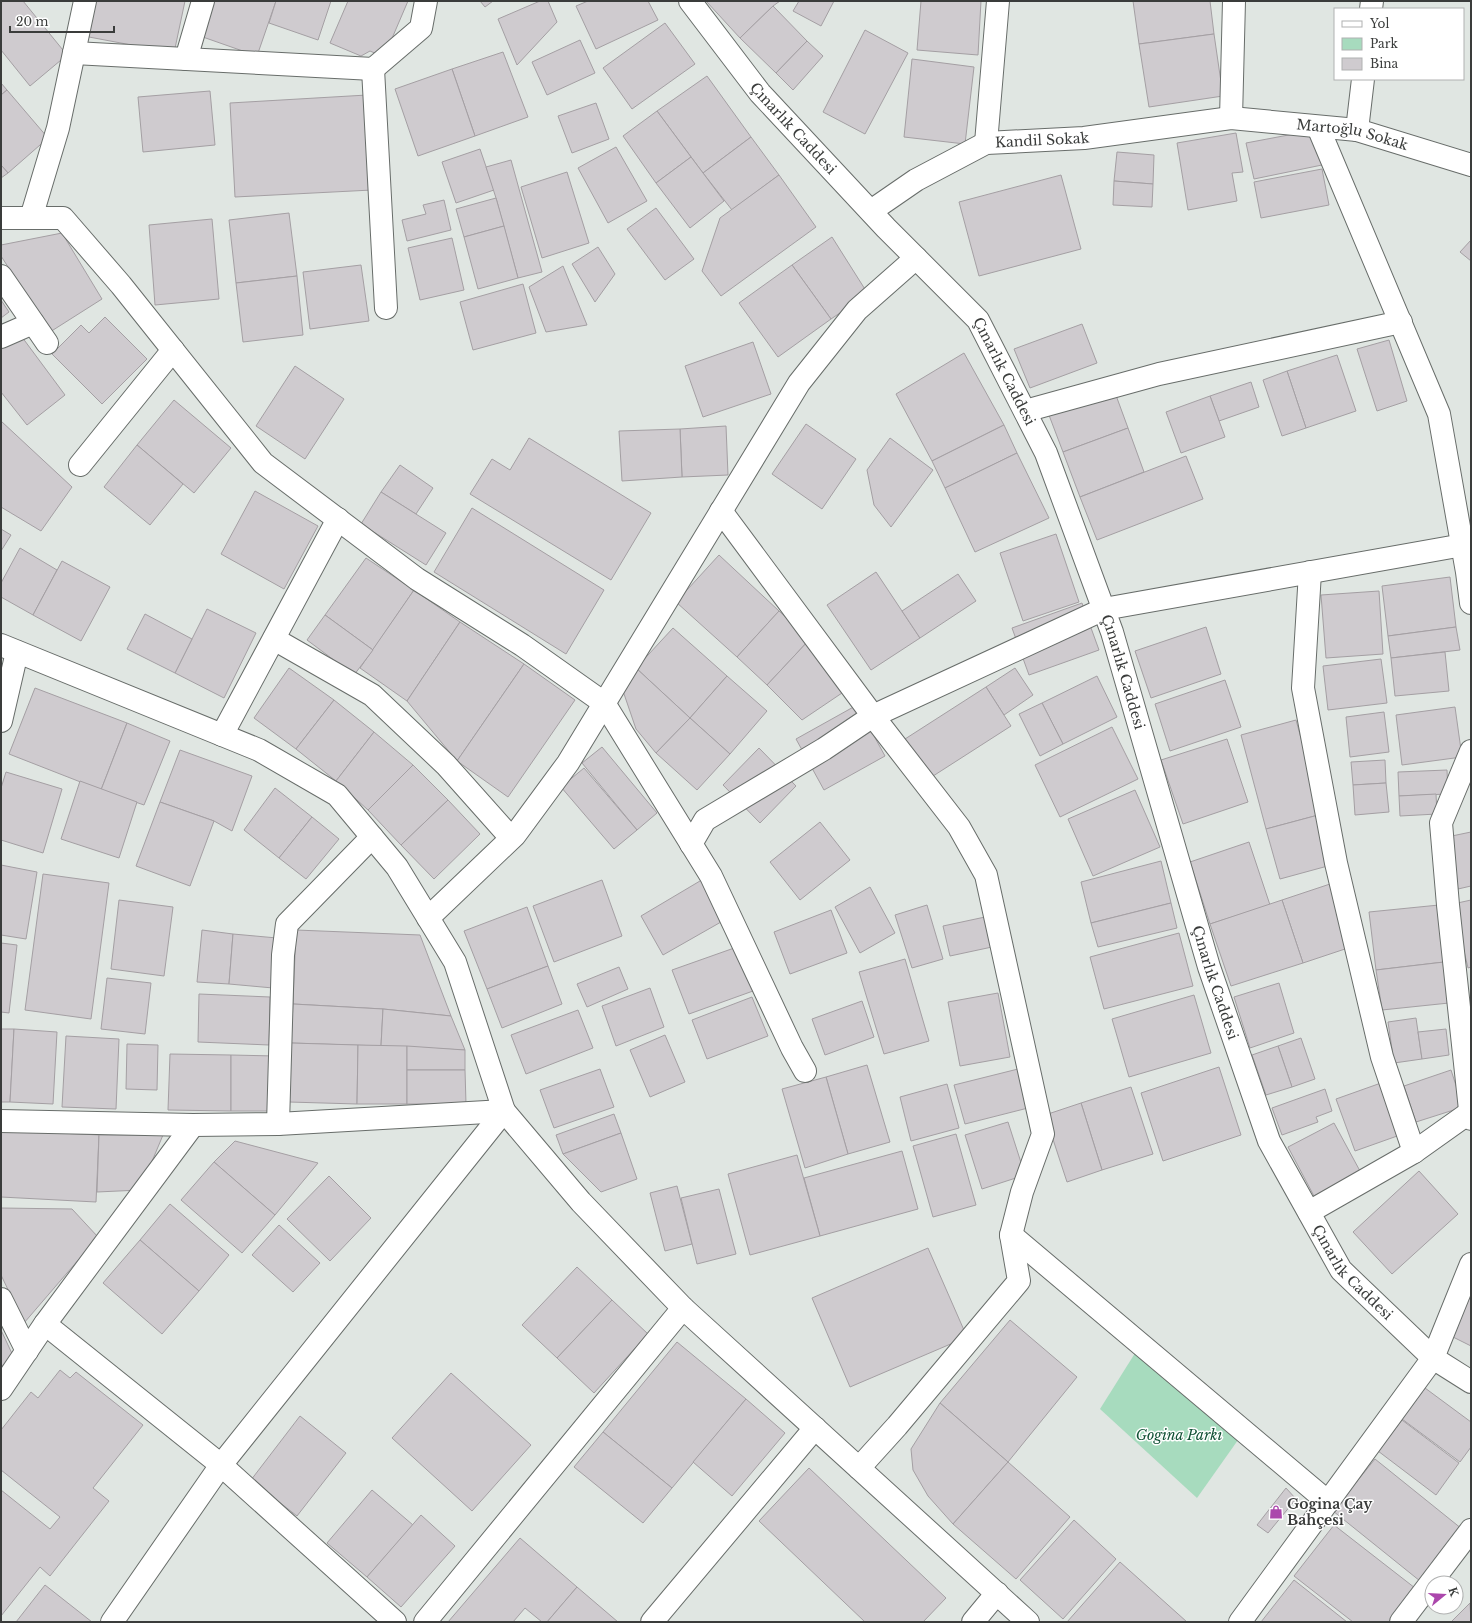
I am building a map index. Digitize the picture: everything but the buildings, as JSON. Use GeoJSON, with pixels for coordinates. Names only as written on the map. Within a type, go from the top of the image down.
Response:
{"type":"FeatureCollection","features":[{"type":"Feature","properties":{"kind":"street"},"geometry":{"type":"LineString","coordinates":[[31,218],[58,128],[85,1]]}},
{"type":"Feature","properties":{"kind":"street"},"geometry":{"type":"LineString","coordinates":[[186,59],[203,1]]}},
{"type":"Feature","properties":{"kind":"street"},"geometry":{"type":"LineString","coordinates":[[74,54],[373,69],[421,28],[426,1]]}},
{"type":"Feature","properties":{"kind":"street","name":"Çınarlık Caddesi"},"geometry":{"type":"LineString","coordinates":[[690,1],[760,93],[916,258],[978,320],[1046,453],[1104,609],[1112,632],[1209,967],[1269,1141],[1341,1270],[1433,1358],[1471,1382]]}},
{"type":"Feature","properties":{"kind":"street"},"geometry":{"type":"LineString","coordinates":[[986,143],[998,1]]}},
{"type":"Feature","properties":{"kind":"street"},"geometry":{"type":"LineString","coordinates":[[1231,118],[1234,1]]}},
{"type":"Feature","properties":{"kind":"street"},"geometry":{"type":"LineString","coordinates":[[373,69],[386,308]]}},
{"type":"Feature","properties":{"kind":"street"},"geometry":{"type":"LineString","coordinates":[[1357,130],[1363,80]]}},
{"type":"Feature","properties":{"kind":"street","name":"Kandil Sokak"},"geometry":{"type":"LineString","coordinates":[[871,211],[916,180],[986,143],[1084,138],[1231,118]]}},
{"type":"Feature","properties":{"kind":"street","name":"Martoğlu Sokak"},"geometry":{"type":"LineString","coordinates":[[1231,118],[1357,130],[1471,165]]}},
{"type":"Feature","properties":{"kind":"street"},"geometry":{"type":"LineString","coordinates":[[1318,127],[1439,414],[1469,572],[1471,603]]}},
{"type":"Feature","properties":{"kind":"street"},"geometry":{"type":"LineString","coordinates":[[1,218],[63,218],[120,285],[263,463],[418,579],[522,646],[604,703],[711,876],[792,1048],[805,1071]]}},
{"type":"Feature","properties":{"kind":"street"},"geometry":{"type":"LineString","coordinates":[[428,918],[511,838],[568,763],[799,383],[857,310],[916,258]]}},
{"type":"Feature","properties":{"kind":"street"},"geometry":{"type":"LineString","coordinates":[[1,276],[47,343]]}},
{"type":"Feature","properties":{"kind":"street"},"geometry":{"type":"LineString","coordinates":[[1025,411],[1158,374],[1401,322]]}},
{"type":"Feature","properties":{"kind":"street"},"geometry":{"type":"LineString","coordinates":[[1,337],[33,323]]}},
{"type":"Feature","properties":{"kind":"street"},"geometry":{"type":"LineString","coordinates":[[80,465],[173,350]]}},
{"type":"Feature","properties":{"kind":"street"},"geometry":{"type":"LineString","coordinates":[[721,511],[873,716],[959,826],[986,875],[1043,1134],[1022,1192],[1011,1235],[1019,1281],[897,1426],[859,1468]]}},
{"type":"Feature","properties":{"kind":"street"},"geometry":{"type":"LineString","coordinates":[[222,735],[338,520]]}},
{"type":"Feature","properties":{"kind":"street"},"geometry":{"type":"LineString","coordinates":[[691,844],[705,820],[824,749],[873,716],[1104,609],[1463,544]]}},
{"type":"Feature","properties":{"kind":"street"},"geometry":{"type":"LineString","coordinates":[[1310,572],[1303,688],[1336,863],[1378,1042],[1414,1152]]}},
{"type":"Feature","properties":{"kind":"street"},"geometry":{"type":"LineString","coordinates":[[274,639],[372,695],[446,765],[511,838]]}},
{"type":"Feature","properties":{"kind":"street"},"geometry":{"type":"LineString","coordinates":[[1,721],[9,648],[260,750],[337,795],[398,867],[455,962],[504,1111],[580,1202],[683,1308],[1028,1622]]}},
{"type":"Feature","properties":{"kind":"street"},"geometry":{"type":"LineString","coordinates":[[1309,1212],[1414,1152],[1470,1116],[1441,823],[1471,751]]}},
{"type":"Feature","properties":{"kind":"street"},"geometry":{"type":"LineString","coordinates":[[278,1124],[283,955],[287,924],[372,837]]}},
{"type":"Feature","properties":{"kind":"street"},"geometry":{"type":"LineString","coordinates":[[1,1121],[193,1125],[278,1124],[504,1111]]}},
{"type":"Feature","properties":{"kind":"street"},"geometry":{"type":"LineString","coordinates":[[112,1622],[221,1465],[504,1111]]}},
{"type":"Feature","properties":{"kind":"street"},"geometry":{"type":"LineString","coordinates":[[1,1390],[46,1324],[193,1125]]}},
{"type":"Feature","properties":{"kind":"street"},"geometry":{"type":"LineString","coordinates":[[1011,1235],[1328,1502]]}},
{"type":"Feature","properties":{"kind":"street"},"geometry":{"type":"LineString","coordinates":[[1240,1622],[1433,1358],[1471,1264]]}},
{"type":"Feature","properties":{"kind":"street"},"geometry":{"type":"LineString","coordinates":[[1,1299],[27,1351]]}},
{"type":"Feature","properties":{"kind":"street"},"geometry":{"type":"LineString","coordinates":[[425,1622],[683,1308]]}},
{"type":"Feature","properties":{"kind":"street"},"geometry":{"type":"LineString","coordinates":[[46,1324],[221,1465],[395,1622]]}},
{"type":"Feature","properties":{"kind":"street"},"geometry":{"type":"LineString","coordinates":[[652,1622],[815,1428]]}},
{"type":"Feature","properties":{"kind":"street"},"geometry":{"type":"LineString","coordinates":[[1401,1622],[1471,1530]]}},
{"type":"Feature","properties":{"kind":"street"},"geometry":{"type":"LineString","coordinates":[[973,1622],[997,1593]]}},
{"type":"Feature","properties":{"kind":"green space","name":"Gogina Parkı"},"geometry":{"type":"Polygon","coordinates":[[[1137,1350],[1238,1440],[1197,1498],[1100,1409],[1137,1350]]]}},
{"type":"Feature","properties":{"kind":"place","name":"Gogina Çay Bahçesi"},"geometry":{"type":"Point","coordinates":[1276,1512]}}]}
